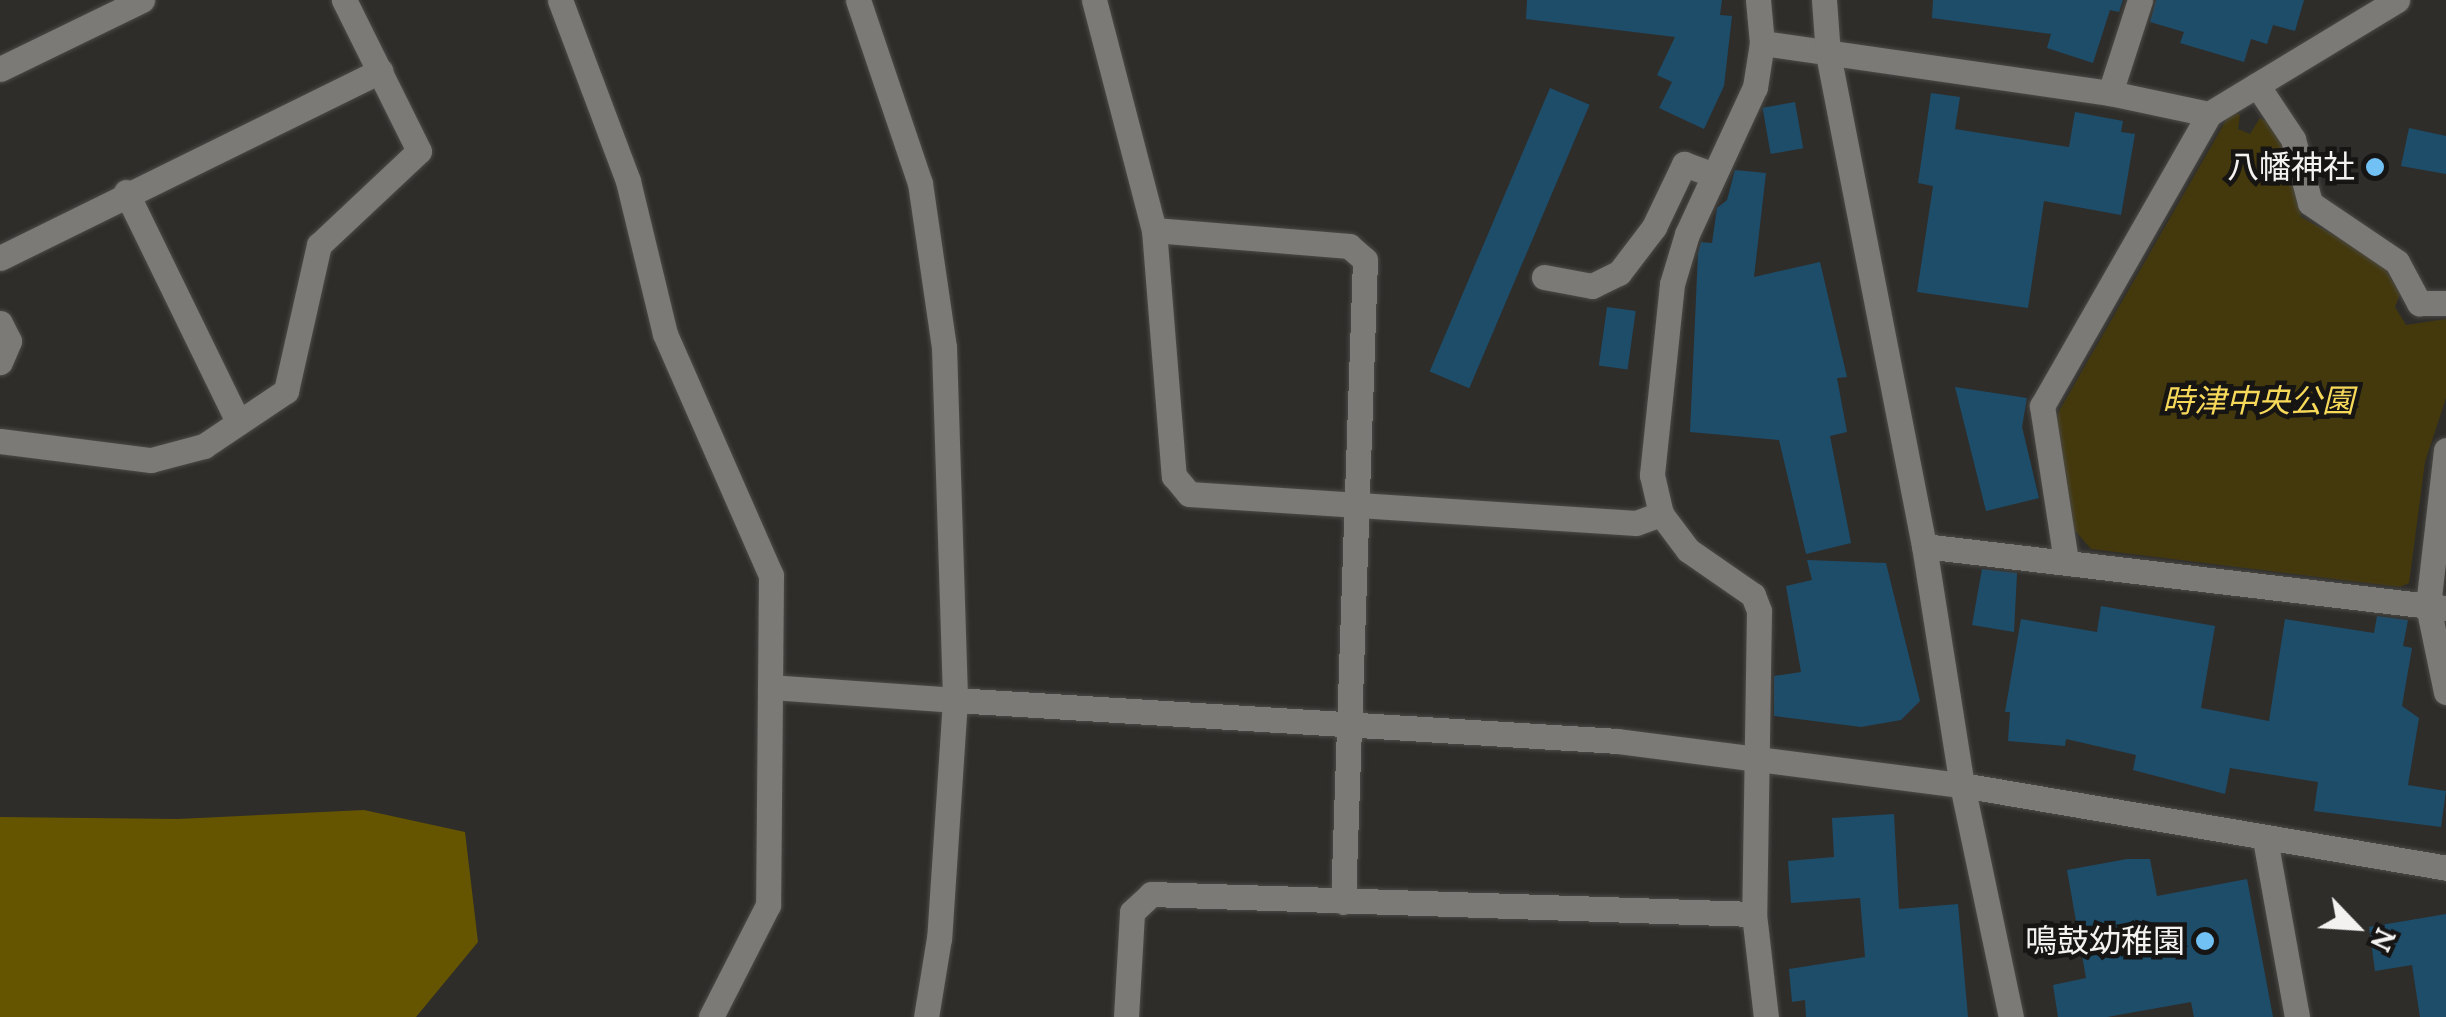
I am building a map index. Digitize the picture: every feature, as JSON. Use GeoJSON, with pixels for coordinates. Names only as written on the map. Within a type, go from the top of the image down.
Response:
{"type":"FeatureCollection","features":[{"type":"Feature","properties":{"kind":"street"},"geometry":{"type":"LineString","coordinates":[[0,69],[142,0]]}},
{"type":"Feature","properties":{"kind":"street"},"geometry":{"type":"LineString","coordinates":[[0,442],[151,460],[204,446],[286,391],[319,245],[419,151],[344,0]]}},
{"type":"Feature","properties":{"kind":"street"},"geometry":{"type":"LineString","coordinates":[[560,0],[628,181],[664,334],[771,575],[768,905],[712,1017]]}},
{"type":"Feature","properties":{"kind":"street"},"geometry":{"type":"LineString","coordinates":[[858,0],[920,183],[944,347],[955,700],[939,938],[926,1017]]}},
{"type":"Feature","properties":{"kind":"street"},"geometry":{"type":"LineString","coordinates":[[1094,0],[1154,230],[1174,476],[1190,494],[1636,523],[1661,514]]}},
{"type":"Feature","properties":{"kind":"street"},"geometry":{"type":"LineString","coordinates":[[1758,0],[1762,44],[1754,87],[1686,234],[1664,324],[1652,475],[1661,514],[1688,550],[1753,595],[1759,611],[1760,758],[1754,914],[1766,1017]]}},
{"type":"Feature","properties":{"kind":"street"},"geometry":{"type":"LineString","coordinates":[[1824,0],[1828,54],[1924,546],[1962,785],[2011,1017]]}},
{"type":"Feature","properties":{"kind":"street"},"geometry":{"type":"LineString","coordinates":[[2110,93],[2140,0]]}},
{"type":"Feature","properties":{"kind":"street"},"geometry":{"type":"LineString","coordinates":[[2066,561],[2042,406],[2210,114],[2397,0]]}},
{"type":"Feature","properties":{"kind":"street"},"geometry":{"type":"LineString","coordinates":[[1762,44],[2110,93],[2210,114]]}},
{"type":"Feature","properties":{"kind":"street"},"geometry":{"type":"LineString","coordinates":[[0,258],[126,192],[380,71]]}},
{"type":"Feature","properties":{"kind":"street"},"geometry":{"type":"LineString","coordinates":[[2258,85],[2292,138],[2310,202],[2397,262],[2418,303],[2446,304]]}},
{"type":"Feature","properties":{"kind":"street"},"geometry":{"type":"LineString","coordinates":[[1544,277],[1592,286],[1619,273],[1654,226],[1684,164],[1714,175]]}},
{"type":"Feature","properties":{"kind":"street"},"geometry":{"type":"LineString","coordinates":[[126,192],[238,422]]}},
{"type":"Feature","properties":{"kind":"street"},"geometry":{"type":"LineString","coordinates":[[1154,230],[1350,246],[1364,260],[1343,902]]}},
{"type":"Feature","properties":{"kind":"street"},"geometry":{"type":"LineString","coordinates":[[0,323],[8,341],[0,362]]}},
{"type":"Feature","properties":{"kind":"street"},"geometry":{"type":"LineString","coordinates":[[2446,450],[2437,607],[2446,692]]}},
{"type":"Feature","properties":{"kind":"street"},"geometry":{"type":"LineString","coordinates":[[1924,546],[2437,607]]}},
{"type":"Feature","properties":{"kind":"street"},"geometry":{"type":"LineString","coordinates":[[770,687],[1350,728],[1616,741],[1962,785],[2446,868]]}},
{"type":"Feature","properties":{"kind":"street"},"geometry":{"type":"LineString","coordinates":[[2265,839],[2297,1017]]}},
{"type":"Feature","properties":{"kind":"street"},"geometry":{"type":"LineString","coordinates":[[1126,1017],[1132,912],[1151,894],[1754,914]]}},
{"type":"Feature","properties":{"kind":"green space","name":"時津中央公園"},"geometry":{"type":"Polygon","coordinates":[[[2232,110],[2240,115],[2238,129],[2250,134],[2260,118],[2271,124],[2291,165],[2301,217],[2381,261],[2400,294],[2395,307],[2406,325],[2446,319],[2446,398],[2425,462],[2409,583],[2400,587],[2091,549],[2072,527],[2054,432],[2059,411],[2232,110]]]}},
{"type":"Feature","properties":{"kind":"shaded area"},"geometry":{"type":"Polygon","coordinates":[[[364,810],[465,832],[478,942],[416,1017],[0,1017],[0,817],[178,819],[364,810]]]}},
{"type":"Feature","properties":{"kind":"building"},"geometry":{"type":"Polygon","coordinates":[[[1527,0],[1722,0],[1720,15],[1732,16],[1724,86],[1704,129],[1659,108],[1672,82],[1657,75],[1675,37],[1526,19],[1527,0]]]}},
{"type":"Feature","properties":{"kind":"building"},"geometry":{"type":"Polygon","coordinates":[[[1933,0],[2123,0],[2119,12],[2110,10],[2093,63],[2047,48],[2051,34],[1932,18],[1933,0]]]}},
{"type":"Feature","properties":{"kind":"building"},"geometry":{"type":"Polygon","coordinates":[[[2156,0],[2304,0],[2295,31],[2273,25],[2267,44],[2251,39],[2244,62],[2180,43],[2184,32],[2150,22],[2156,0]]]}},
{"type":"Feature","properties":{"kind":"building"},"geometry":{"type":"Polygon","coordinates":[[[1550,88],[1590,105],[1469,388],[1430,372],[1550,88]]]}},
{"type":"Feature","properties":{"kind":"building"},"geometry":{"type":"Polygon","coordinates":[[[1931,93],[1960,97],[1955,129],[2069,147],[2075,112],[2123,121],[2121,132],[2135,134],[2121,215],[2044,201],[2028,308],[1917,292],[1933,186],[1918,183],[1931,93]]]}},
{"type":"Feature","properties":{"kind":"building"},"geometry":{"type":"Polygon","coordinates":[[[1795,102],[1803,148],[1771,154],[1763,108],[1795,102]]]}},
{"type":"Feature","properties":{"kind":"building"},"geometry":{"type":"Polygon","coordinates":[[[2409,128],[2446,136],[2446,174],[2401,166],[2409,128]]]}},
{"type":"Feature","properties":{"kind":"building"},"geometry":{"type":"Polygon","coordinates":[[[1735,170],[1766,173],[1754,277],[1820,262],[1847,377],[1837,378],[1847,432],[1830,436],[1851,543],[1806,554],[1779,440],[1690,432],[1698,253],[1701,242],[1712,243],[1717,208],[1727,200],[1735,170]]]}},
{"type":"Feature","properties":{"kind":"building"},"geometry":{"type":"Polygon","coordinates":[[[1607,307],[1636,311],[1628,369],[1599,365],[1607,307]]]}},
{"type":"Feature","properties":{"kind":"building"},"geometry":{"type":"Polygon","coordinates":[[[1955,387],[2027,398],[2022,427],[2039,498],[1986,511],[1955,387]]]}},
{"type":"Feature","properties":{"kind":"building"},"geometry":{"type":"Polygon","coordinates":[[[1807,560],[1886,563],[1920,701],[1901,720],[1861,727],[1774,716],[1774,676],[1801,672],[1786,586],[1812,580],[1807,560]]]}},
{"type":"Feature","properties":{"kind":"building"},"geometry":{"type":"Polygon","coordinates":[[[1982,569],[2017,573],[2014,632],[1972,625],[1982,569]]]}},
{"type":"Feature","properties":{"kind":"building"},"geometry":{"type":"Polygon","coordinates":[[[2101,606],[2215,626],[2201,708],[2269,721],[2285,619],[2374,633],[2377,616],[2408,620],[2403,646],[2412,648],[2402,706],[2419,718],[2408,785],[2446,791],[2441,827],[2314,811],[2318,782],[2230,768],[2225,794],[2133,770],[2136,755],[2066,739],[2065,746],[2008,741],[2010,712],[2005,712],[2021,619],[2097,632],[2101,606]]]}},
{"type":"Feature","properties":{"kind":"building"},"geometry":{"type":"Polygon","coordinates":[[[1894,814],[1899,909],[1958,904],[1968,1017],[1806,1017],[1805,1000],[1792,1002],[1789,969],[1865,957],[1860,898],[1791,903],[1788,861],[1834,857],[1832,818],[1894,814]]]}},
{"type":"Feature","properties":{"kind":"building"},"geometry":{"type":"Polygon","coordinates":[[[2127,859],[2150,859],[2157,896],[2247,879],[2273,1017],[2194,1017],[2191,1002],[2107,1017],[2058,1017],[2053,985],[2086,978],[2067,870],[2127,859]]]}},
{"type":"Feature","properties":{"kind":"building"},"geometry":{"type":"Polygon","coordinates":[[[2446,914],[2446,1017],[2420,1017],[2412,965],[2375,971],[2369,927],[2446,914]]]}},
{"type":"Feature","properties":{"kind":"place","name":"八幡神社"},"geometry":{"type":"Point","coordinates":[2375,167]}},
{"type":"Feature","properties":{"kind":"place","name":"鳴鼓幼稚園"},"geometry":{"type":"Point","coordinates":[2205,941]}}]}
